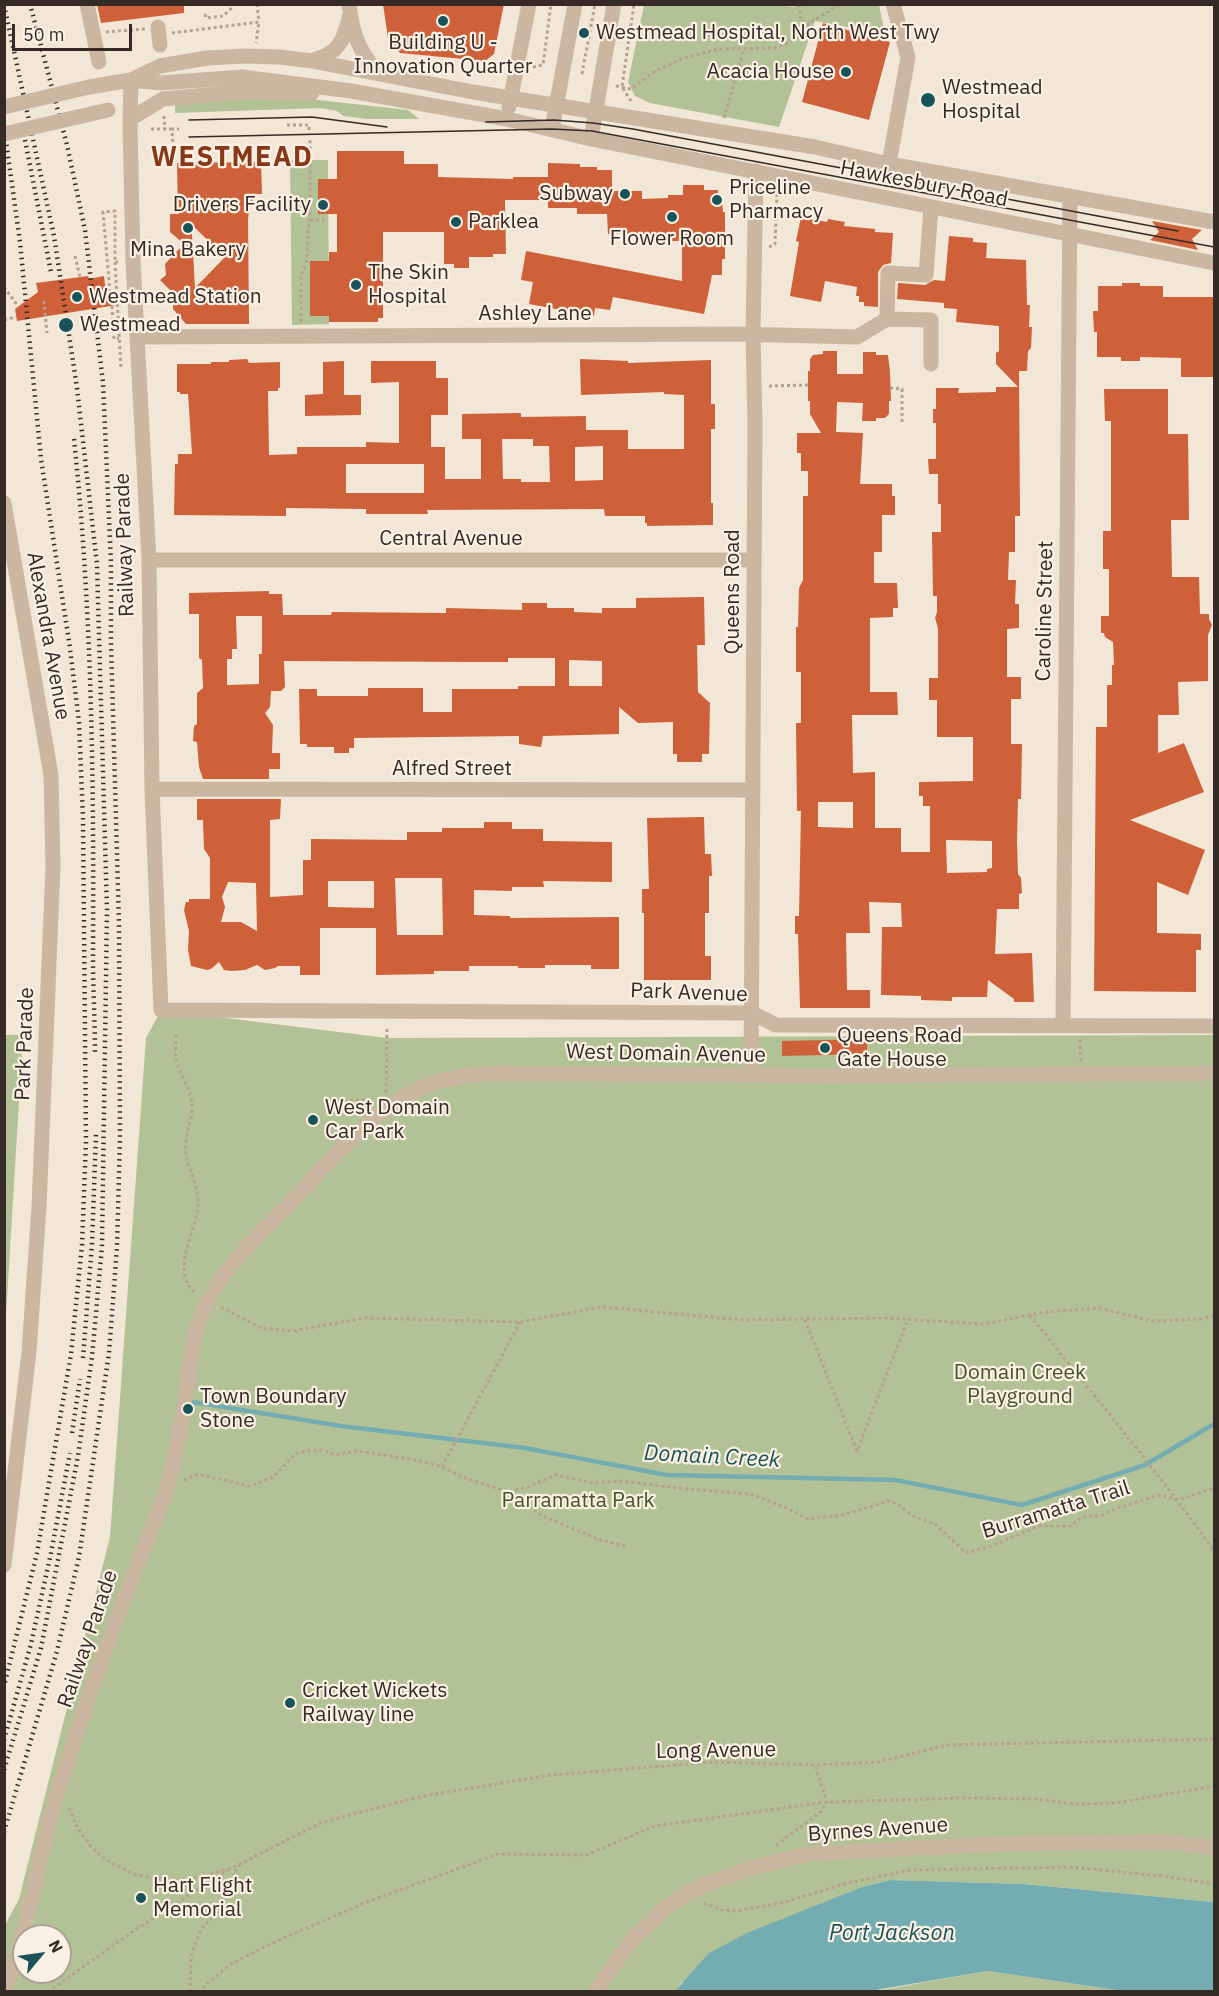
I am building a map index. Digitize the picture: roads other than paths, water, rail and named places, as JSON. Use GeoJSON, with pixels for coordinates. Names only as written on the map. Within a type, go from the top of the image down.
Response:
{"type":"FeatureCollection","features":[{"type":"Feature","properties":{"kind":"street"},"geometry":{"type":"LineString","coordinates":[[87,4],[99,62]]}},
{"type":"Feature","properties":{"kind":"street"},"geometry":{"type":"LineString","coordinates":[[507,119],[529,4]]}},
{"type":"Feature","properties":{"kind":"street"},"geometry":{"type":"LineString","coordinates":[[552,129],[575,4]]}},
{"type":"Feature","properties":{"kind":"street"},"geometry":{"type":"LineString","coordinates":[[591,140],[614,4]]}},
{"type":"Feature","properties":{"kind":"street"},"geometry":{"type":"LineString","coordinates":[[889,164],[908,57],[893,4]]}},
{"type":"Feature","properties":{"kind":"street"},"geometry":{"type":"LineString","coordinates":[[312,61],[327,56],[337,49],[343,39],[350,10]]}},
{"type":"Feature","properties":{"kind":"street"},"geometry":{"type":"LineString","coordinates":[[350,10],[362,54],[379,73]]}},
{"type":"Feature","properties":{"kind":"street"},"geometry":{"type":"LineString","coordinates":[[158,27],[160,45]]}},
{"type":"Feature","properties":{"kind":"street","name":"Hawkesbury Road"},"geometry":{"type":"LineString","coordinates":[[131,80],[160,66],[207,58],[245,56],[312,61],[511,99],[815,147],[889,164],[1215,222]]}},
{"type":"Feature","properties":{"kind":"street","name":"Hawkesbury Road"},"geometry":{"type":"LineString","coordinates":[[4,107],[89,87],[131,80],[161,82],[242,77],[351,91],[507,119],[591,140],[1215,263]]}},
{"type":"Feature","properties":{"kind":"street","name":"Railway Parade"},"geometry":{"type":"LineString","coordinates":[[131,80],[137,337],[149,560],[152,789],[161,1010]]}},
{"type":"Feature","properties":{"kind":"street","name":"Hawkesbury Road"},"geometry":{"type":"LineString","coordinates":[[4,134],[108,110],[130,112],[163,104],[240,92],[296,94],[351,91]]}},
{"type":"Feature","properties":{"kind":"street","name":"Queens Road"},"geometry":{"type":"LineString","coordinates":[[751,1076],[753,334],[756,171]]}},
{"type":"Feature","properties":{"kind":"street","name":"Caroline Street"},"geometry":{"type":"LineString","coordinates":[[1063,1026],[1070,196]]}},
{"type":"Feature","properties":{"kind":"street"},"geometry":{"type":"LineString","coordinates":[[931,207],[926,275],[888,273],[887,319],[931,320],[931,364]]}},
{"type":"Feature","properties":{"kind":"street","name":"Ashley Lane"},"geometry":{"type":"LineString","coordinates":[[137,337],[753,334],[857,336],[887,319]]}},
{"type":"Feature","properties":{"kind":"street","name":"Alexandra Avenue"},"geometry":{"type":"LineString","coordinates":[[4,503],[10,573],[51,775]]}},
{"type":"Feature","properties":{"kind":"street","name":"Central Avenue"},"geometry":{"type":"LineString","coordinates":[[149,560],[754,560]]}},
{"type":"Feature","properties":{"kind":"street","name":"Park Parade"},"geometry":{"type":"LineString","coordinates":[[4,1564],[28,1361],[39,1207],[53,866],[51,775]]}},
{"type":"Feature","properties":{"kind":"street","name":"Alfred Street"},"geometry":{"type":"LineString","coordinates":[[152,789],[753,790]]}},
{"type":"Feature","properties":{"kind":"street","name":"Park Avenue"},"geometry":{"type":"LineString","coordinates":[[161,1010],[752,1013],[776,1026],[1215,1026]]}},
{"type":"Feature","properties":{"kind":"street","name":"West Domain Avenue"},"geometry":{"type":"LineString","coordinates":[[208,1301],[242,1253],[331,1160],[386,1109],[429,1084],[466,1075],[498,1073],[751,1076],[1215,1073]]}},
{"type":"Feature","properties":{"kind":"street","name":"Railway Parade"},"geometry":{"type":"LineString","coordinates":[[4,1991],[11,1976],[46,1832],[60,1786],[125,1596],[166,1489],[183,1415],[197,1324],[208,1301]]}},
{"type":"Feature","properties":{"kind":"street","name":"Byrnes Avenue"},"geometry":{"type":"LineString","coordinates":[[594,1992],[633,1939],[664,1909],[702,1886],[751,1868],[808,1854],[991,1844],[1169,1842],[1215,1848]]}},
{"type":"Feature","properties":{"kind":"water","name":"Port Jackson"},"geometry":{"type":"Polygon","coordinates":[[[890,1880],[1024,1884],[1214,1902],[1214,1991],[1122,1991],[988,1971],[870,1991],[675,1991],[709,1953],[747,1933],[862,1887],[890,1880]]]}},
{"type":"Feature","properties":{"kind":"waterway","name":"Domain Creek"},"geometry":{"type":"LineString","coordinates":[[193,1402],[341,1426],[525,1448],[667,1475],[895,1480],[1022,1505],[1145,1465],[1214,1424]]}},
{"type":"Feature","properties":{"kind":"tram line"},"geometry":{"type":"LineString","coordinates":[[189,120],[312,117],[387,127]]}},
{"type":"Feature","properties":{"kind":"tram line"},"geometry":{"type":"LineString","coordinates":[[486,122],[554,120],[633,129],[1178,231]]}},
{"type":"Feature","properties":{"kind":"tram line"},"geometry":{"type":"LineString","coordinates":[[189,137],[552,129],[592,131],[1214,247]]}},
{"type":"Feature","properties":{"kind":"railway"},"geometry":{"type":"LineString","coordinates":[[4,1832],[57,1651],[79,1557],[109,1353],[117,1247],[120,1138],[119,924],[111,563],[103,383],[85,230],[67,145],[30,4]]}},
{"type":"Feature","properties":{"kind":"railway"},"geometry":{"type":"LineString","coordinates":[[4,5],[54,236],[77,388],[97,565],[107,910],[102,1246],[92,1357],[78,1456],[41,1648],[4,1770]]}},
{"type":"Feature","properties":{"kind":"railway"},"geometry":{"type":"LineString","coordinates":[[4,127],[20,242],[41,459],[79,722],[83,819],[86,1141],[82,1245],[71,1354],[37,1553],[4,1686]]}},
{"type":"Feature","properties":{"kind":"railway"},"geometry":{"type":"LineString","coordinates":[[25,140],[51,272]]}},
{"type":"Feature","properties":{"kind":"railway"},"geometry":{"type":"LineString","coordinates":[[74,439],[85,568],[91,697],[95,1056]]}},
{"type":"Feature","properties":{"kind":"railway"},"geometry":{"type":"LineString","coordinates":[[83,1358],[92,1244],[96,1134]]}},
{"type":"Feature","properties":{"kind":"railway"},"geometry":{"type":"LineString","coordinates":[[72,1433],[80,1379]]}},
{"type":"Feature","properties":{"kind":"railway"},"geometry":{"type":"LineString","coordinates":[[4,1740],[31,1644],[70,1453]]}},
{"type":"Feature","properties":{"kind":"place","name":"Building U - Innovation Quarter"},"geometry":{"type":"Point","coordinates":[443,21]}},
{"type":"Feature","properties":{"kind":"place","name":"Westmead Hospital, North West Twy"},"geometry":{"type":"Point","coordinates":[584,33]}},
{"type":"Feature","properties":{"kind":"place","name":"Acacia House"},"geometry":{"type":"Point","coordinates":[846,72]}},
{"type":"Feature","properties":{"kind":"place","name":"Westmead Hospital"},"geometry":{"type":"Point","coordinates":[928,100]}},
{"type":"Feature","properties":{"kind":"place","name":"Subway"},"geometry":{"type":"Point","coordinates":[625,194]}},
{"type":"Feature","properties":{"kind":"place","name":"Priceline Pharmacy"},"geometry":{"type":"Point","coordinates":[717,200]}},
{"type":"Feature","properties":{"kind":"place","name":"Drivers Facility"},"geometry":{"type":"Point","coordinates":[323,205]}},
{"type":"Feature","properties":{"kind":"place","name":"Flower Room"},"geometry":{"type":"Point","coordinates":[672,217]}},
{"type":"Feature","properties":{"kind":"place","name":"Parklea"},"geometry":{"type":"Point","coordinates":[456,222]}},
{"type":"Feature","properties":{"kind":"place","name":"Mina Bakery"},"geometry":{"type":"Point","coordinates":[188,228]}},
{"type":"Feature","properties":{"kind":"place","name":"The Skin Hospital"},"geometry":{"type":"Point","coordinates":[356,285]}},
{"type":"Feature","properties":{"kind":"place","name":"Westmead Station"},"geometry":{"type":"Point","coordinates":[77,297]}},
{"type":"Feature","properties":{"kind":"place","name":"Westmead"},"geometry":{"type":"Point","coordinates":[66,325]}},
{"type":"Feature","properties":{"kind":"place","name":"Queens Road Gate House"},"geometry":{"type":"Point","coordinates":[825,1048]}},
{"type":"Feature","properties":{"kind":"place","name":"West Domain Car Park"},"geometry":{"type":"Point","coordinates":[313,1120]}},
{"type":"Feature","properties":{"kind":"place","name":"Town Boundary Stone"},"geometry":{"type":"Point","coordinates":[188,1409]}},
{"type":"Feature","properties":{"kind":"place","name":"Cricket Wickets Railway line"},"geometry":{"type":"Point","coordinates":[290,1703]}},
{"type":"Feature","properties":{"kind":"place","name":"Hart Flight Memorial"},"geometry":{"type":"Point","coordinates":[141,1898]}},
{"type":"Feature","properties":{"kind":"district","name":"WESTMEAD"},"geometry":{"type":"Point","coordinates":[232,158]}},
{"type":"Feature","properties":{"kind":"park label","name":"Domain Creek Playground"},"geometry":{"type":"Point","coordinates":[1020,1385]}},
{"type":"Feature","properties":{"kind":"park label","name":"Parramatta Park"},"geometry":{"type":"Point","coordinates":[578,1501]}}]}
